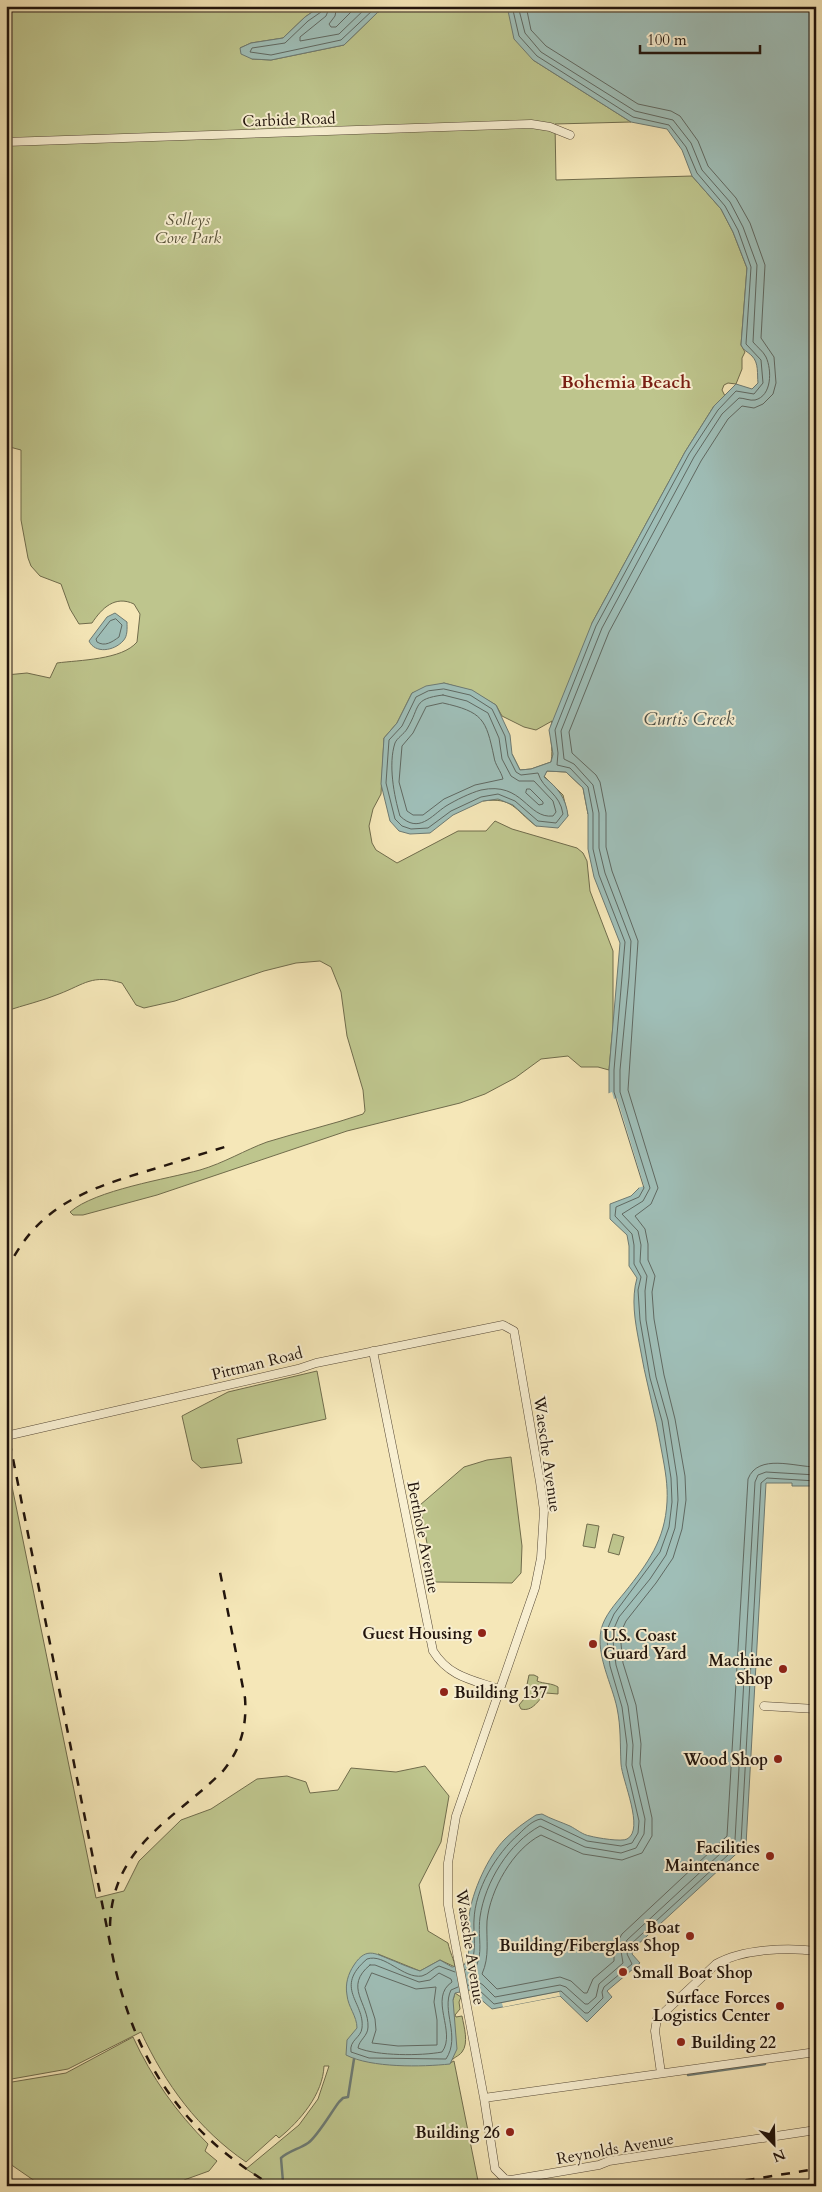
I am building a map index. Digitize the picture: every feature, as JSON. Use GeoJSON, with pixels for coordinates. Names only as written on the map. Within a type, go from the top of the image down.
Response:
{"type":"FeatureCollection","features":[{"type":"Feature","properties":{"kind":"street","name":"Carbide Road"},"geometry":{"type":"LineString","coordinates":[[6,142],[531,124],[550,127],[570,135]]}},
{"type":"Feature","properties":{"kind":"street","name":"Pittman Road"},"geometry":{"type":"LineString","coordinates":[[6,1436],[373,1351],[503,1325],[514,1331]]}},
{"type":"Feature","properties":{"kind":"street","name":"Waesche Avenue"},"geometry":{"type":"LineString","coordinates":[[484,2098],[448,1905],[448,1863],[456,1816],[535,1588],[544,1534],[540,1482],[514,1331]]}},
{"type":"Feature","properties":{"kind":"street","name":"Berthole Avenue"},"geometry":{"type":"LineString","coordinates":[[373,1351],[434,1651],[444,1667],[454,1673],[499,1689]]}},
{"type":"Feature","properties":{"kind":"street"},"geometry":{"type":"LineString","coordinates":[[764,1706],[816,1709]]}},
{"type":"Feature","properties":{"kind":"street"},"geometry":{"type":"LineString","coordinates":[[661,2073],[655,2031],[657,2019],[716,1964],[725,1959],[743,1954],[791,1949],[816,1951]]}},
{"type":"Feature","properties":{"kind":"street"},"geometry":{"type":"LineString","coordinates":[[484,2098],[816,2052]]}},
{"type":"Feature","properties":{"kind":"street","name":"Reynolds Avenue"},"geometry":{"type":"LineString","coordinates":[[484,2098],[495,2169],[505,2179],[512,2180],[599,2165],[608,2161],[816,2130]]}},
{"type":"Feature","properties":{"kind":"green space","name":"Solleys Cove Park"},"geometry":{"type":"Polygon","coordinates":[[[6,6],[321,6],[305,17],[283,38],[251,43],[240,48],[252,59],[271,60],[344,45],[378,12],[394,6],[507,6],[533,60],[631,122],[555,124],[556,180],[692,176],[721,209],[733,232],[747,268],[741,345],[745,352],[742,358],[742,369],[736,384],[728,383],[724,385],[722,390],[725,396],[714,406],[685,452],[592,623],[588,814],[583,788],[566,772],[547,771],[544,776],[563,795],[568,816],[536,826],[507,803],[493,800],[483,801],[512,754],[520,770],[531,769],[551,762],[552,721],[536,730],[524,727],[502,716],[496,705],[472,691],[444,683],[412,693],[397,723],[384,738],[381,794],[373,809],[369,826],[372,843],[376,850],[397,863],[458,831],[486,831],[495,821],[512,829],[577,848],[583,853],[587,861],[590,891],[613,951],[613,1025],[609,1070],[598,1067],[581,1067],[568,1056],[541,1059],[515,1078],[485,1094],[460,1103],[347,1131],[157,1195],[83,1215],[73,1215],[70,1212],[81,1204],[113,1191],[200,1170],[267,1142],[351,1118],[363,1114],[365,1111],[363,1090],[347,1036],[341,992],[331,967],[320,961],[296,963],[264,971],[175,1001],[144,1008],[136,1005],[122,983],[112,980],[96,980],[6,1011],[6,675],[27,673],[50,678],[57,663],[111,656],[130,648],[137,642],[140,614],[134,604],[121,601],[110,604],[100,612],[92,623],[79,624],[70,609],[61,584],[40,576],[31,566],[28,558],[21,520],[21,450],[6,446],[6,6]]]}},
{"type":"Feature","properties":{"kind":"green space"},"geometry":{"type":"Polygon","coordinates":[[[317,1371],[326,1419],[237,1439],[242,1463],[201,1468],[192,1460],[182,1416],[228,1392],[317,1371]]]}},
{"type":"Feature","properties":{"kind":"green space"},"geometry":{"type":"Polygon","coordinates":[[[6,1457],[96,1898],[124,1891],[139,1861],[181,1820],[211,1809],[257,1779],[287,1776],[306,1782],[310,1793],[338,1790],[351,1768],[396,1772],[425,1766],[449,1796],[441,1842],[419,1885],[428,1931],[448,1943],[455,1967],[440,1960],[420,1971],[378,1954],[453,2000],[455,1993],[461,1997],[459,2002],[460,2009],[455,2015],[456,2017],[462,2016],[465,2044],[462,2052],[450,2063],[454,2061],[479,2186],[273,2186],[246,2169],[299,2125],[318,2099],[329,2066],[324,2066],[320,2087],[315,2097],[295,2124],[279,2138],[276,2135],[246,2162],[213,2136],[198,2121],[172,2088],[141,2032],[68,2069],[6,2080],[6,1457]]]}},
{"type":"Feature","properties":{"kind":"green space"},"geometry":{"type":"Polygon","coordinates":[[[511,1457],[522,1546],[521,1573],[512,1583],[434,1582],[420,1505],[464,1467],[487,1460],[511,1457]]]}},
{"type":"Feature","properties":{"kind":"green space"},"geometry":{"type":"Polygon","coordinates":[[[587,1524],[599,1526],[595,1548],[583,1546],[587,1524]]]}},
{"type":"Feature","properties":{"kind":"green space"},"geometry":{"type":"Polygon","coordinates":[[[613,1534],[624,1537],[619,1555],[608,1552],[613,1534]]]}},
{"type":"Feature","properties":{"kind":"green space"},"geometry":{"type":"Polygon","coordinates":[[[529,1675],[538,1677],[537,1681],[558,1687],[558,1694],[546,1693],[529,1709],[521,1709],[519,1705],[524,1699],[529,1675]]]}},
{"type":"Feature","properties":{"kind":"green space"},"geometry":{"type":"Polygon","coordinates":[[[133,2037],[148,2067],[166,2094],[185,2120],[208,2144],[205,2151],[217,2161],[209,2171],[184,2180],[181,2186],[42,2186],[13,2166],[6,2158],[6,2083],[66,2073],[133,2037]]]}},
{"type":"Feature","properties":{"kind":"water"},"geometry":{"type":"Polygon","coordinates":[[[321,6],[394,6],[378,12],[344,45],[271,60],[252,59],[241,54],[240,48],[251,43],[283,38],[305,17],[321,6]]]}},
{"type":"Feature","properties":{"kind":"water","name":"Curtis Creek"},"geometry":{"type":"Polygon","coordinates":[[[507,6],[816,6],[816,1486],[792,1486],[792,1483],[766,1483],[746,1845],[635,1947],[632,1954],[640,1963],[607,1991],[612,1997],[587,2022],[560,1996],[492,2009],[470,1990],[455,1993],[453,2000],[457,2049],[450,2064],[397,2066],[369,2062],[346,2055],[347,2040],[357,2028],[356,2019],[346,1991],[347,1979],[354,1965],[363,1955],[368,1953],[377,1954],[420,1971],[440,1960],[452,1967],[464,1965],[468,1955],[469,1922],[473,1896],[482,1875],[505,1839],[536,1815],[542,1814],[593,1837],[624,1840],[632,1834],[634,1826],[633,1816],[622,1771],[618,1715],[601,1650],[601,1630],[611,1610],[648,1561],[659,1540],[666,1516],[667,1496],[660,1439],[641,1356],[635,1318],[634,1294],[637,1278],[629,1266],[627,1235],[610,1219],[610,1204],[631,1196],[639,1188],[609,1093],[609,1070],[620,943],[594,877],[588,849],[588,814],[583,788],[566,772],[547,771],[544,777],[560,794],[567,810],[568,816],[558,828],[536,826],[513,805],[498,799],[483,801],[453,815],[430,833],[410,834],[399,831],[390,821],[381,784],[384,738],[397,723],[412,693],[426,686],[444,683],[472,690],[496,705],[510,735],[512,754],[520,770],[531,769],[551,762],[553,754],[549,730],[592,623],[685,452],[714,406],[736,384],[752,389],[758,383],[756,362],[741,345],[747,268],[733,232],[721,209],[692,176],[682,150],[667,129],[631,122],[533,60],[514,39],[507,6]]]}},
{"type":"Feature","properties":{"kind":"water"},"geometry":{"type":"Polygon","coordinates":[[[115,613],[127,622],[125,639],[110,649],[96,648],[89,641],[107,617],[115,613]]]}},
{"type":"Feature","properties":{"kind":"pier"},"geometry":{"type":"Polygon","coordinates":[[[612,1092],[614,1099],[617,1098],[644,1186],[635,1189],[607,1094],[612,1092]]]}},
{"type":"Feature","properties":{"kind":"pier"},"geometry":{"type":"Polygon","coordinates":[[[559,1992],[560,1996],[503,2007],[502,2003],[559,1992]]]}},
{"type":"Feature","properties":{"kind":"waterway"},"geometry":{"type":"LineString","coordinates":[[283,2182],[281,2158],[312,2140],[339,2102],[343,2098],[348,2097],[354,2059]]}},
{"type":"Feature","properties":{"kind":"waterway"},"geometry":{"type":"LineString","coordinates":[[688,2075],[765,2064]]}},
{"type":"Feature","properties":{"kind":"railway"},"geometry":{"type":"LineString","coordinates":[[6,1272],[18,1250],[32,1231],[47,1216],[64,1204],[83,1194],[124,1178],[228,1146]]}},
{"type":"Feature","properties":{"kind":"railway"},"geometry":{"type":"LineString","coordinates":[[6,1424],[112,1953],[121,1991],[133,2026],[148,2058],[166,2088],[187,2116],[240,2165],[273,2186]]}},
{"type":"Feature","properties":{"kind":"railway"},"geometry":{"type":"LineString","coordinates":[[110,1926],[113,1898],[122,1875],[134,1855],[166,1820],[223,1771],[242,1737],[245,1718],[245,1698],[220,1572]]}},
{"type":"Feature","properties":{"kind":"railway"},"geometry":{"type":"LineString","coordinates":[[710,2186],[816,2169]]}},
{"type":"Feature","properties":{"kind":"place","name":"Guest Housing"},"geometry":{"type":"Point","coordinates":[482,1633]}},
{"type":"Feature","properties":{"kind":"place","name":"U.S. Coast Guard Yard"},"geometry":{"type":"Point","coordinates":[593,1644]}},
{"type":"Feature","properties":{"kind":"place","name":"Machine Shop"},"geometry":{"type":"Point","coordinates":[783,1669]}},
{"type":"Feature","properties":{"kind":"place","name":"Building 137"},"geometry":{"type":"Point","coordinates":[444,1692]}},
{"type":"Feature","properties":{"kind":"place","name":"Wood Shop"},"geometry":{"type":"Point","coordinates":[778,1759]}},
{"type":"Feature","properties":{"kind":"place","name":"Facilities Maintenance"},"geometry":{"type":"Point","coordinates":[770,1856]}},
{"type":"Feature","properties":{"kind":"place","name":"Boat Building/Fiberglass Shop"},"geometry":{"type":"Point","coordinates":[690,1936]}},
{"type":"Feature","properties":{"kind":"place","name":"Small Boat Shop"},"geometry":{"type":"Point","coordinates":[623,1972]}},
{"type":"Feature","properties":{"kind":"place","name":"Surface Forces Logistics Center"},"geometry":{"type":"Point","coordinates":[780,2006]}},
{"type":"Feature","properties":{"kind":"place","name":"Building 22"},"geometry":{"type":"Point","coordinates":[681,2042]}},
{"type":"Feature","properties":{"kind":"place","name":"Building 26"},"geometry":{"type":"Point","coordinates":[510,2132]}},
{"type":"Feature","properties":{"kind":"district","name":"Bohemia Beach"},"geometry":{"type":"Point","coordinates":[626,382]}}]}
